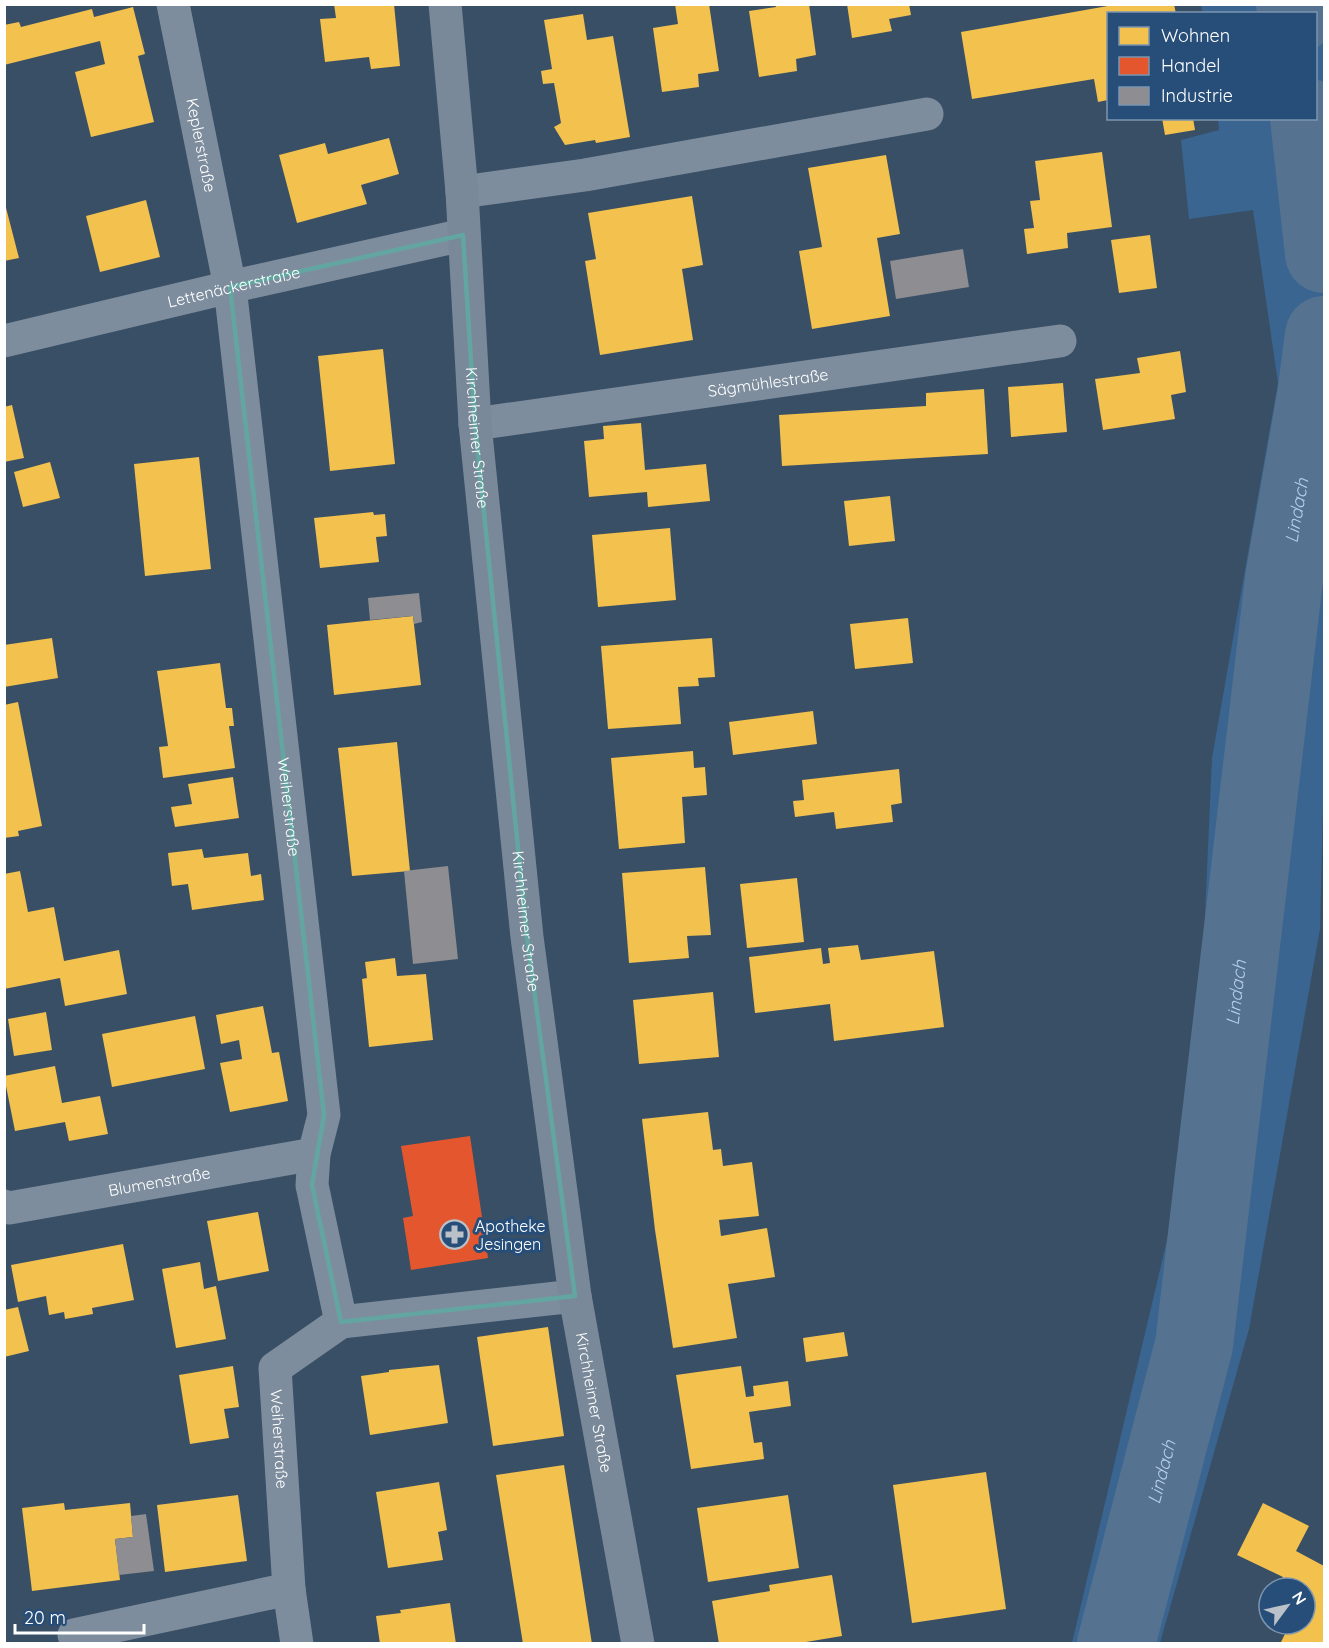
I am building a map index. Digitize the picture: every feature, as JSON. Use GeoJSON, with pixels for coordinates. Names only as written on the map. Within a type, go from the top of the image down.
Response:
{"type":"FeatureCollection","features":[{"type":"Feature","properties":{"kind":"main road","name":"Kirchheimer Straße"},"geometry":{"type":"LineString","coordinates":[[445,4],[462,192],[475,424],[527,936],[575,1296],[638,1644]]}},
{"type":"Feature","properties":{"kind":"street","name":"Keplerstraße"},"geometry":{"type":"LineString","coordinates":[[173,4],[230,287]]}},
{"type":"Feature","properties":{"kind":"street"},"geometry":{"type":"LineString","coordinates":[[462,192],[585,175],[927,114]]}},
{"type":"Feature","properties":{"kind":"street","name":"Lettenäckerstraße"},"geometry":{"type":"LineString","coordinates":[[4,341],[463,235]]}},
{"type":"Feature","properties":{"kind":"street","name":"Weiherstraße"},"geometry":{"type":"LineString","coordinates":[[230,287],[324,1115],[314,1154],[312,1185],[341,1322]]}},
{"type":"Feature","properties":{"kind":"street","name":"Sägmühlestraße"},"geometry":{"type":"LineString","coordinates":[[475,424],[1060,340]]}},
{"type":"Feature","properties":{"kind":"street","name":"Blumenstraße"},"geometry":{"type":"LineString","coordinates":[[4,1206],[9,1208],[314,1154]]}},
{"type":"Feature","properties":{"kind":"street","name":"Weiherstraße"},"geometry":{"type":"LineString","coordinates":[[297,1644],[289,1589],[274,1368],[341,1322],[575,1296]]}},
{"type":"Feature","properties":{"kind":"street"},"geometry":{"type":"LineString","coordinates":[[74,1635],[289,1589]]}},
{"type":"Feature","properties":{"kind":"highlighted area"},"geometry":{"type":"Polygon","coordinates":[[[463,235],[475,424],[527,937],[575,1296],[341,1322],[312,1185],[324,1115],[230,287],[463,235]]]}},
{"type":"Feature","properties":{"kind":"shaded area"},"geometry":{"type":"Polygon","coordinates":[[[1201,5],[1324,5],[1324,765],[1320,929],[1249,1329],[1160,1643],[1072,1643],[1196,1117],[1212,758],[1278,383],[1253,210],[1189,219],[1181,140],[1219,130],[1218,120],[1317,120],[1317,12],[1203,12],[1201,5]]]}},
{"type":"Feature","properties":{"kind":"building: Wohnen"},"geometry":{"type":"Polygon","coordinates":[[[334,4],[394,4],[400,66],[371,69],[369,57],[325,62],[320,19],[336,18],[334,4]]]}},
{"type":"Feature","properties":{"kind":"building: Wohnen"},"geometry":{"type":"Polygon","coordinates":[[[675,4],[709,4],[719,71],[698,74],[699,87],[662,92],[653,28],[678,24],[675,4]]]}},
{"type":"Feature","properties":{"kind":"building: Wohnen"},"geometry":{"type":"Polygon","coordinates":[[[775,4],[809,4],[816,55],[796,59],[797,71],[759,77],[749,11],[776,7],[775,4]]]}},
{"type":"Feature","properties":{"kind":"building: Wohnen"},"geometry":{"type":"Polygon","coordinates":[[[847,4],[909,4],[911,15],[889,19],[892,31],[852,38],[847,4]]]}},
{"type":"Feature","properties":{"kind":"building: Wohnen"},"geometry":{"type":"Polygon","coordinates":[[[1119,4],[1174,4],[1176,12],[1107,12],[1107,100],[1098,102],[1094,79],[972,99],[961,32],[1119,4]]]}},
{"type":"Feature","properties":{"kind":"building: Wohnen"},"geometry":{"type":"Polygon","coordinates":[[[133,7],[145,54],[138,56],[154,122],[91,137],[75,72],[105,64],[100,41],[4,65],[4,25],[19,22],[21,27],[92,9],[94,17],[133,7]]]}},
{"type":"Feature","properties":{"kind":"building: Wohnen"},"geometry":{"type":"Polygon","coordinates":[[[583,14],[587,40],[613,36],[630,137],[596,143],[595,140],[565,145],[554,127],[561,123],[554,83],[543,84],[541,71],[552,69],[544,20],[583,14]]]}},
{"type":"Feature","properties":{"kind":"building: Wohnen"},"geometry":{"type":"Polygon","coordinates":[[[1162,120],[1193,120],[1195,130],[1165,135],[1162,120]]]}},
{"type":"Feature","properties":{"kind":"building: Wohnen"},"geometry":{"type":"Polygon","coordinates":[[[389,138],[399,174],[361,185],[367,204],[297,223],[279,155],[325,143],[328,154],[389,138]]]}},
{"type":"Feature","properties":{"kind":"building: Wohnen"},"geometry":{"type":"Polygon","coordinates":[[[1102,152],[1112,227],[1067,233],[1068,248],[1027,254],[1024,229],[1034,228],[1030,201],[1040,200],[1035,161],[1102,152]]]}},
{"type":"Feature","properties":{"kind":"building: Wohnen"},"geometry":{"type":"Polygon","coordinates":[[[886,155],[900,234],[877,238],[890,316],[812,329],[799,251],[822,247],[808,168],[886,155]]]}},
{"type":"Feature","properties":{"kind":"building: Wohnen"},"geometry":{"type":"Polygon","coordinates":[[[692,196],[703,265],[682,269],[693,340],[600,355],[585,261],[596,259],[588,213],[692,196]]]}},
{"type":"Feature","properties":{"kind":"building: Wohnen"},"geometry":{"type":"Polygon","coordinates":[[[4,200],[19,258],[4,261],[4,200]]]}},
{"type":"Feature","properties":{"kind":"building: Wohnen"},"geometry":{"type":"Polygon","coordinates":[[[146,200],[160,257],[100,272],[86,216],[146,200]]]}},
{"type":"Feature","properties":{"kind":"building: Wohnen"},"geometry":{"type":"Polygon","coordinates":[[[1150,235],[1157,288],[1119,293],[1111,240],[1150,235]]]}},
{"type":"Feature","properties":{"kind":"building: Wohnen"},"geometry":{"type":"Polygon","coordinates":[[[383,349],[395,464],[330,471],[318,356],[383,349]]]}},
{"type":"Feature","properties":{"kind":"building: Wohnen"},"geometry":{"type":"Polygon","coordinates":[[[1180,351],[1186,392],[1171,395],[1175,419],[1103,430],[1095,379],[1140,373],[1137,358],[1180,351]]]}},
{"type":"Feature","properties":{"kind":"building: Wohnen"},"geometry":{"type":"Polygon","coordinates":[[[1063,383],[1067,432],[1011,437],[1008,387],[1063,383]]]}},
{"type":"Feature","properties":{"kind":"building: Wohnen"},"geometry":{"type":"Polygon","coordinates":[[[984,389],[988,454],[782,466],[779,415],[926,406],[926,393],[984,389]]]}},
{"type":"Feature","properties":{"kind":"building: Wohnen"},"geometry":{"type":"Polygon","coordinates":[[[12,405],[24,458],[4,462],[4,407],[12,405]]]}},
{"type":"Feature","properties":{"kind":"building: Wohnen"},"geometry":{"type":"Polygon","coordinates":[[[641,423],[645,470],[706,464],[710,501],[648,507],[647,492],[589,497],[584,441],[604,439],[603,426],[641,423]]]}},
{"type":"Feature","properties":{"kind":"building: Wohnen"},"geometry":{"type":"Polygon","coordinates":[[[199,457],[211,569],[145,576],[134,464],[199,457]]]}},
{"type":"Feature","properties":{"kind":"building: Wohnen"},"geometry":{"type":"Polygon","coordinates":[[[50,462],[60,498],[23,507],[14,472],[50,462]]]}},
{"type":"Feature","properties":{"kind":"building: Wohnen"},"geometry":{"type":"Polygon","coordinates":[[[890,496],[895,541],[849,546],[844,501],[890,496]]]}},
{"type":"Feature","properties":{"kind":"building: Wohnen"},"geometry":{"type":"Polygon","coordinates":[[[373,512],[374,515],[385,514],[387,536],[376,537],[379,562],[320,568],[314,518],[373,512]]]}},
{"type":"Feature","properties":{"kind":"building: Wohnen"},"geometry":{"type":"Polygon","coordinates":[[[670,528],[676,600],[598,607],[592,535],[670,528]]]}},
{"type":"Feature","properties":{"kind":"building: Wohnen"},"geometry":{"type":"Polygon","coordinates":[[[413,616],[421,685],[334,695],[327,625],[413,616]]]}},
{"type":"Feature","properties":{"kind":"building: Wohnen"},"geometry":{"type":"Polygon","coordinates":[[[908,618],[913,663],[855,669],[850,624],[908,618]]]}},
{"type":"Feature","properties":{"kind":"building: Wohnen"},"geometry":{"type":"Polygon","coordinates":[[[52,638],[58,678],[4,687],[4,645],[52,638]]]}},
{"type":"Feature","properties":{"kind":"building: Wohnen"},"geometry":{"type":"Polygon","coordinates":[[[712,638],[715,677],[698,678],[699,686],[678,687],[681,724],[608,729],[601,646],[712,638]]]}},
{"type":"Feature","properties":{"kind":"building: Wohnen"},"geometry":{"type":"Polygon","coordinates":[[[220,663],[226,708],[232,708],[234,726],[229,726],[235,768],[163,778],[159,747],[168,746],[157,671],[220,663]]]}},
{"type":"Feature","properties":{"kind":"building: Wohnen"},"geometry":{"type":"Polygon","coordinates":[[[18,702],[42,826],[18,831],[19,836],[4,838],[4,705],[18,702]]]}},
{"type":"Feature","properties":{"kind":"building: Wohnen"},"geometry":{"type":"Polygon","coordinates":[[[813,711],[817,744],[733,755],[729,722],[813,711]]]}},
{"type":"Feature","properties":{"kind":"building: Wohnen"},"geometry":{"type":"Polygon","coordinates":[[[397,742],[410,871],[352,876],[338,748],[397,742]]]}},
{"type":"Feature","properties":{"kind":"building: Wohnen"},"geometry":{"type":"Polygon","coordinates":[[[693,751],[694,768],[705,767],[707,795],[682,797],[685,843],[619,849],[611,758],[693,751]]]}},
{"type":"Feature","properties":{"kind":"building: Wohnen"},"geometry":{"type":"Polygon","coordinates":[[[899,769],[902,803],[891,805],[893,822],[836,829],[834,812],[795,817],[793,801],[804,800],[802,780],[899,769]]]}},
{"type":"Feature","properties":{"kind":"building: Wohnen"},"geometry":{"type":"Polygon","coordinates":[[[233,777],[239,818],[175,827],[171,807],[192,804],[188,784],[233,777]]]}},
{"type":"Feature","properties":{"kind":"building: Wohnen"},"geometry":{"type":"Polygon","coordinates":[[[202,849],[204,858],[248,853],[251,876],[261,874],[264,900],[192,910],[188,884],[172,886],[168,853],[202,849]]]}},
{"type":"Feature","properties":{"kind":"building: Wohnen"},"geometry":{"type":"Polygon","coordinates":[[[705,867],[711,935],[687,936],[689,958],[629,963],[622,873],[705,867]]]}},
{"type":"Feature","properties":{"kind":"building: Wohnen"},"geometry":{"type":"Polygon","coordinates":[[[20,871],[28,912],[54,907],[64,961],[119,950],[127,994],[65,1006],[60,978],[4,989],[4,874],[20,871]]]}},
{"type":"Feature","properties":{"kind":"building: Wohnen"},"geometry":{"type":"Polygon","coordinates":[[[797,878],[804,942],[747,948],[740,884],[797,878]]]}},
{"type":"Feature","properties":{"kind":"building: Wohnen"},"geometry":{"type":"Polygon","coordinates":[[[858,945],[861,960],[934,951],[944,1027],[834,1041],[830,1004],[755,1013],[749,957],[821,948],[823,964],[830,963],[828,948],[858,945]]]}},
{"type":"Feature","properties":{"kind":"building: Wohnen"},"geometry":{"type":"Polygon","coordinates":[[[395,958],[397,976],[426,974],[433,1040],[369,1047],[362,979],[367,978],[365,962],[395,958]]]}},
{"type":"Feature","properties":{"kind":"building: Wohnen"},"geometry":{"type":"Polygon","coordinates":[[[713,992],[719,1057],[639,1064],[633,1000],[713,992]]]}},
{"type":"Feature","properties":{"kind":"building: Wohnen"},"geometry":{"type":"Polygon","coordinates":[[[263,1006],[272,1053],[279,1052],[288,1101],[230,1112],[220,1063],[242,1059],[239,1040],[221,1044],[216,1015],[263,1006]]]}},
{"type":"Feature","properties":{"kind":"building: Wohnen"},"geometry":{"type":"Polygon","coordinates":[[[46,1012],[52,1050],[14,1056],[8,1019],[46,1012]]]}},
{"type":"Feature","properties":{"kind":"building: Wohnen"},"geometry":{"type":"Polygon","coordinates":[[[195,1016],[205,1069],[112,1087],[102,1034],[195,1016]]]}},
{"type":"Feature","properties":{"kind":"building: Wohnen"},"geometry":{"type":"Polygon","coordinates":[[[55,1066],[62,1103],[100,1096],[108,1134],[69,1141],[65,1122],[15,1131],[4,1076],[55,1066]]]}},
{"type":"Feature","properties":{"kind":"building: Wohnen"},"geometry":{"type":"Polygon","coordinates":[[[708,1112],[713,1150],[721,1149],[723,1166],[752,1162],[759,1216],[719,1220],[721,1236],[767,1228],[775,1277],[728,1284],[737,1338],[673,1348],[655,1230],[642,1119],[708,1112]]]}},
{"type":"Feature","properties":{"kind":"building: Wohnen"},"geometry":{"type":"Polygon","coordinates":[[[258,1212],[269,1271],[218,1281],[207,1221],[258,1212]]]}},
{"type":"Feature","properties":{"kind":"building: Wohnen"},"geometry":{"type":"Polygon","coordinates":[[[123,1244],[134,1300],[92,1308],[93,1314],[65,1319],[64,1312],[49,1315],[46,1296],[18,1302],[11,1265],[123,1244]]]}},
{"type":"Feature","properties":{"kind":"building: Wohnen"},"geometry":{"type":"Polygon","coordinates":[[[200,1262],[204,1289],[216,1286],[226,1339],[176,1348],[162,1269],[200,1262]]]}},
{"type":"Feature","properties":{"kind":"building: Wohnen"},"geometry":{"type":"Polygon","coordinates":[[[18,1307],[29,1351],[4,1357],[4,1310],[18,1307]]]}},
{"type":"Feature","properties":{"kind":"building: Wohnen"},"geometry":{"type":"Polygon","coordinates":[[[548,1327],[564,1436],[493,1446],[477,1337],[548,1327]]]}},
{"type":"Feature","properties":{"kind":"building: Wohnen"},"geometry":{"type":"Polygon","coordinates":[[[844,1332],[848,1356],[806,1362],[803,1338],[844,1332]]]}},
{"type":"Feature","properties":{"kind":"building: Wohnen"},"geometry":{"type":"Polygon","coordinates":[[[439,1365],[448,1423],[370,1435],[361,1376],[389,1372],[389,1370],[439,1365]]]}},
{"type":"Feature","properties":{"kind":"building: Wohnen"},"geometry":{"type":"Polygon","coordinates":[[[233,1366],[239,1407],[224,1409],[229,1438],[190,1444],[179,1375],[233,1366]]]}},
{"type":"Feature","properties":{"kind":"building: Wohnen"},"geometry":{"type":"Polygon","coordinates":[[[741,1366],[746,1397],[754,1396],[753,1386],[788,1381],[791,1406],[749,1412],[754,1443],[762,1442],[764,1459],[691,1469],[676,1375],[741,1366]]]}},
{"type":"Feature","properties":{"kind":"building: Wohnen"},"geometry":{"type":"Polygon","coordinates":[[[564,1465],[592,1644],[523,1644],[496,1475],[564,1465]]]}},
{"type":"Feature","properties":{"kind":"building: Wohnen"},"geometry":{"type":"Polygon","coordinates":[[[986,1472],[1006,1609],[912,1623],[893,1485],[986,1472]]]}},
{"type":"Feature","properties":{"kind":"building: Wohnen"},"geometry":{"type":"Polygon","coordinates":[[[439,1482],[447,1530],[438,1532],[443,1560],[388,1568],[376,1492],[439,1482]]]}},
{"type":"Feature","properties":{"kind":"building: Wohnen"},"geometry":{"type":"Polygon","coordinates":[[[238,1495],[247,1561],[165,1572],[157,1505],[238,1495]]]}},
{"type":"Feature","properties":{"kind":"building: Wohnen"},"geometry":{"type":"Polygon","coordinates":[[[788,1495],[799,1568],[708,1582],[697,1508],[788,1495]]]}},
{"type":"Feature","properties":{"kind":"building: Wohnen"},"geometry":{"type":"Polygon","coordinates":[[[64,1503],[65,1510],[130,1503],[133,1537],[115,1539],[120,1580],[32,1591],[22,1508],[64,1503]]]}},
{"type":"Feature","properties":{"kind":"building: Wohnen"},"geometry":{"type":"Polygon","coordinates":[[[1263,1503],[1309,1526],[1296,1551],[1324,1566],[1324,1644],[1280,1644],[1284,1636],[1317,1636],[1317,1576],[1281,1576],[1237,1555],[1263,1503]]]}},
{"type":"Feature","properties":{"kind":"building: Wohnen"},"geometry":{"type":"Polygon","coordinates":[[[832,1575],[842,1636],[794,1644],[719,1644],[712,1601],[770,1591],[769,1585],[832,1575]]]}},
{"type":"Feature","properties":{"kind":"building: Wohnen"},"geometry":{"type":"Polygon","coordinates":[[[450,1603],[456,1644],[380,1644],[376,1616],[450,1603]]]}},
{"type":"Feature","properties":{"kind":"building: Handel"},"geometry":{"type":"Polygon","coordinates":[[[470,1136],[488,1258],[411,1270],[403,1218],[413,1216],[401,1146],[470,1136]]]}},
{"type":"Feature","properties":{"kind":"building: Industrie"},"geometry":{"type":"Polygon","coordinates":[[[963,249],[969,287],[896,299],[890,261],[963,249]]]}},
{"type":"Feature","properties":{"kind":"building: Industrie"},"geometry":{"type":"Polygon","coordinates":[[[419,593],[422,622],[414,624],[413,616],[370,620],[368,598],[419,593]]]}},
{"type":"Feature","properties":{"kind":"building: Industrie"},"geometry":{"type":"Polygon","coordinates":[[[448,866],[458,959],[413,964],[404,871],[448,866]]]}},
{"type":"Feature","properties":{"kind":"building: Industrie"},"geometry":{"type":"Polygon","coordinates":[[[146,1514],[154,1571],[119,1575],[115,1539],[133,1537],[131,1516],[146,1514]]]}},
{"type":"Feature","properties":{"kind":"waterway","name":"Lindach"},"geometry":{"type":"LineString","coordinates":[[1295,4],[1297,12]]}},
{"type":"Feature","properties":{"kind":"waterway","name":"Lindach"},"geometry":{"type":"LineString","coordinates":[[1309,120],[1324,254]]}},
{"type":"Feature","properties":{"kind":"waterway","name":"Lindach"},"geometry":{"type":"LineString","coordinates":[[1116,1644],[1194,1345],[1284,579],[1316,396],[1324,335]]}},
{"type":"Feature","properties":{"kind":"place","name":"Apotheke Jesingen"},"geometry":{"type":"Point","coordinates":[454,1235]}}]}
